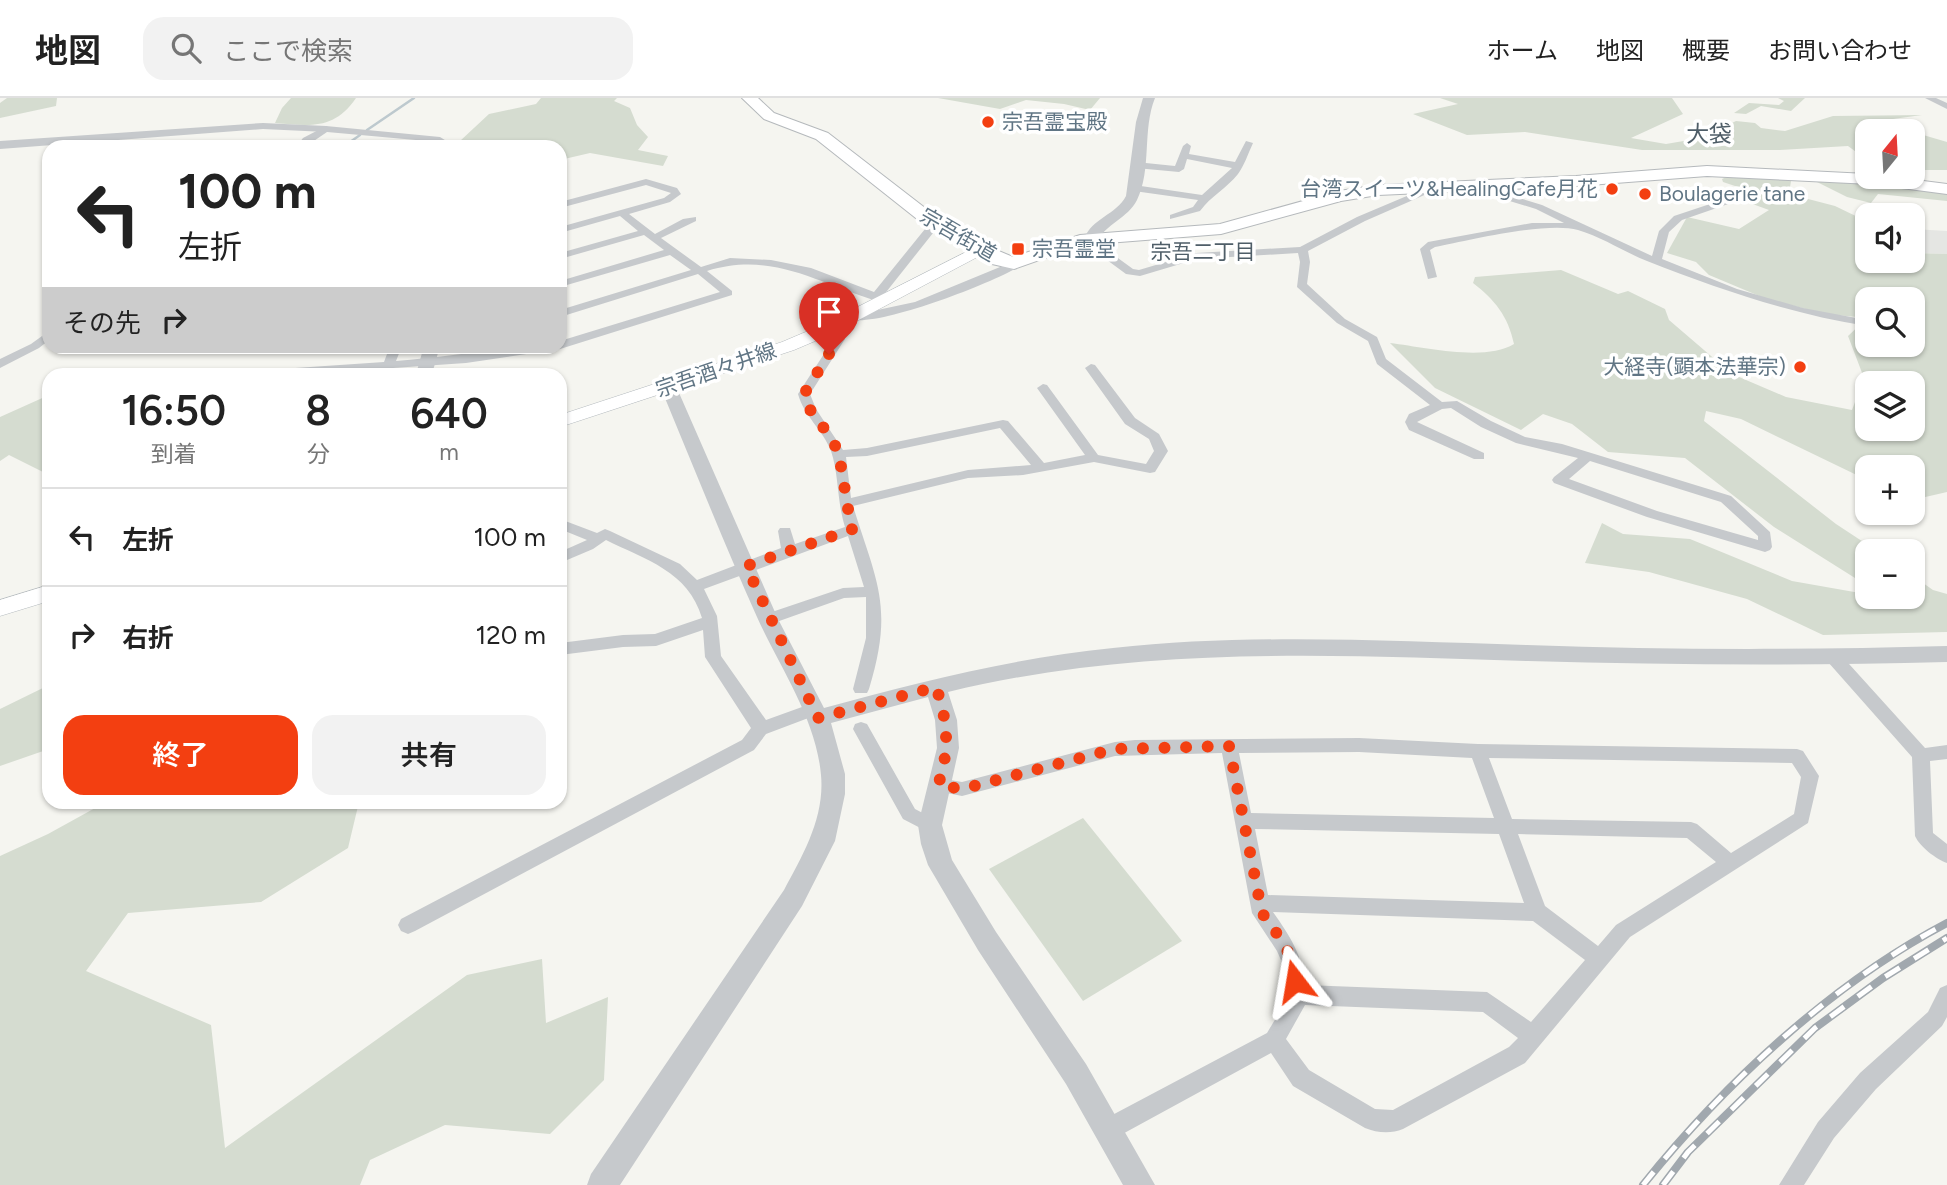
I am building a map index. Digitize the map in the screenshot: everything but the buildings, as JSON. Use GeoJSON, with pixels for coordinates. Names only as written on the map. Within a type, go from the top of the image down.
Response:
{"type":"FeatureCollection","features":[{"type":"Feature","properties":{"kind":"highway","name":"宗吾街道"},"geometry":{"type":"LineString","coordinates":[[749,98],[769,116],[822,136],[891,192],[939,225],[1006,262],[1021,262],[1073,242],[1091,239],[1221,229],[1357,192],[1576,181],[1707,171],[1871,179],[1947,189]]}},
{"type":"Feature","properties":{"kind":"main road","name":"宗吾酒々井線"},"geometry":{"type":"LineString","coordinates":[[567,419],[828,329],[854,318],[880,298],[980,250]]}},
{"type":"Feature","properties":{"kind":"main road"},"geometry":{"type":"LineString","coordinates":[[0,608],[42,595]]}},
{"type":"Feature","properties":{"kind":"street"},"geometry":{"type":"LineString","coordinates":[[1149,98],[1141,120],[1134,188],[1126,207],[1095,229],[1091,239],[1096,247],[1130,272],[1140,273],[1196,256],[1302,250],[1383,209],[1426,191],[1425,188]]}},
{"type":"Feature","properties":{"kind":"street"},"geometry":{"type":"LineString","coordinates":[[1929,98],[1947,106]]}},
{"type":"Feature","properties":{"kind":"street"},"geometry":{"type":"LineString","coordinates":[[69,140],[263,126],[440,140]]}},
{"type":"Feature","properties":{"kind":"street"},"geometry":{"type":"LineString","coordinates":[[306,140],[326,129]]}},
{"type":"Feature","properties":{"kind":"street"},"geometry":{"type":"LineString","coordinates":[[0,145],[42,142]]}},
{"type":"Feature","properties":{"kind":"street"},"geometry":{"type":"LineString","coordinates":[[1174,217],[1197,209],[1204,198],[1224,184],[1239,166],[1250,144]]}},
{"type":"Feature","properties":{"kind":"street"},"geometry":{"type":"LineString","coordinates":[[1136,165],[1179,169],[1185,151],[1239,166]]}},
{"type":"Feature","properties":{"kind":"street"},"geometry":{"type":"LineString","coordinates":[[567,203],[646,182],[674,190],[676,194],[667,200],[567,228]]}},
{"type":"Feature","properties":{"kind":"street"},"geometry":{"type":"LineString","coordinates":[[1470,186],[1539,207],[1656,261],[1765,301],[1855,321]]}},
{"type":"Feature","properties":{"kind":"street"},"geometry":{"type":"LineString","coordinates":[[1134,188],[1204,198]]}},
{"type":"Feature","properties":{"kind":"street"},"geometry":{"type":"LineString","coordinates":[[1656,261],[1664,231],[1678,218],[1731,200]]}},
{"type":"Feature","properties":{"kind":"street"},"geometry":{"type":"LineString","coordinates":[[567,343],[728,293],[702,270],[647,235],[622,213]]}},
{"type":"Feature","properties":{"kind":"street"},"geometry":{"type":"LineString","coordinates":[[567,254],[647,235],[671,232],[679,224],[692,219]]}},
{"type":"Feature","properties":{"kind":"street"},"geometry":{"type":"LineString","coordinates":[[567,312],[730,261],[771,263],[807,270],[880,298],[929,231],[939,225]]}},
{"type":"Feature","properties":{"kind":"street"},"geometry":{"type":"LineString","coordinates":[[1432,277],[1426,250],[1432,244],[1532,226],[1580,226]]}},
{"type":"Feature","properties":{"kind":"street"},"geometry":{"type":"LineString","coordinates":[[1302,250],[1305,262],[1301,285],[1308,293],[1341,321],[1373,339],[1381,361],[1439,406]]}},
{"type":"Feature","properties":{"kind":"street"},"geometry":{"type":"LineString","coordinates":[[567,282],[671,251]]}},
{"type":"Feature","properties":{"kind":"street"},"geometry":{"type":"LineString","coordinates":[[854,318],[896,313],[926,304],[1021,262]]}},
{"type":"Feature","properties":{"kind":"street"},"geometry":{"type":"LineString","coordinates":[[828,329],[839,339],[804,394],[809,410],[824,425],[838,454],[845,504],[872,592],[876,620],[861,689]]}},
{"type":"Feature","properties":{"kind":"street"},"geometry":{"type":"LineString","coordinates":[[0,364],[42,340]]}},
{"type":"Feature","properties":{"kind":"street"},"geometry":{"type":"LineString","coordinates":[[466,359],[468,354]]}},
{"type":"Feature","properties":{"kind":"street"},"geometry":{"type":"LineString","coordinates":[[429,368],[500,354]]}},
{"type":"Feature","properties":{"kind":"street"},"geometry":{"type":"LineString","coordinates":[[845,504],[968,474],[1040,467],[1094,458],[1150,469],[1161,451],[1154,437],[1130,421],[1091,368]]}},
{"type":"Feature","properties":{"kind":"street"},"geometry":{"type":"LineString","coordinates":[[602,1185],[793,898],[823,841],[830,817],[833,774],[816,714],[768,619],[668,386]]}},
{"type":"Feature","properties":{"kind":"street"},"geometry":{"type":"LineString","coordinates":[[1043,388],[1094,458]]}},
{"type":"Feature","properties":{"kind":"street"},"geometry":{"type":"LineString","coordinates":[[1479,456],[1414,428],[1411,422],[1413,416],[1439,406],[1453,404],[1486,424],[1521,439],[1587,457],[1727,499],[1765,535],[1765,547],[1652,514],[1559,481],[1587,457]]}},
{"type":"Feature","properties":{"kind":"street"},"geometry":{"type":"LineString","coordinates":[[838,454],[866,452],[1003,425],[1040,467]]}},
{"type":"Feature","properties":{"kind":"street"},"geometry":{"type":"LineString","coordinates":[[567,527],[598,539]]}},
{"type":"Feature","properties":{"kind":"street"},"geometry":{"type":"LineString","coordinates":[[695,586],[853,529]]}},
{"type":"Feature","properties":{"kind":"street"},"geometry":{"type":"LineString","coordinates":[[785,531],[789,551]]}},
{"type":"Feature","properties":{"kind":"street"},"geometry":{"type":"LineString","coordinates":[[567,554],[605,534],[675,568],[695,586],[709,616],[713,657],[759,722],[760,729]]}},
{"type":"Feature","properties":{"kind":"street"},"geometry":{"type":"LineString","coordinates":[[768,619],[843,593],[872,592]]}},
{"type":"Feature","properties":{"kind":"street"},"geometry":{"type":"LineString","coordinates":[[567,648],[656,640],[708,622]]}},
{"type":"Feature","properties":{"kind":"street"},"geometry":{"type":"LineString","coordinates":[[408,925],[748,745],[760,729],[1009,671],[1082,659],[1225,647],[1292,646],[1834,659],[1947,653]]}},
{"type":"Feature","properties":{"kind":"street"},"geometry":{"type":"LineString","coordinates":[[1834,659],[1921,755],[1924,836],[1947,855]]}},
{"type":"Feature","properties":{"kind":"street"},"geometry":{"type":"LineString","coordinates":[[936,687],[946,720],[948,748],[930,825],[933,844],[942,865],[987,941],[1076,1074],[1140,1185]]}},
{"type":"Feature","properties":{"kind":"street"},"geometry":{"type":"LineString","coordinates":[[861,729],[909,814],[930,825]]}},
{"type":"Feature","properties":{"kind":"street"},"geometry":{"type":"LineString","coordinates":[[938,785],[962,789],[1115,749],[1229,746],[1359,745],[1478,751],[1797,756],[1810,776],[1802,818],[1623,931],[1517,1055],[1395,1121],[1373,1120],[1301,1078],[1274,1040]]}},
{"type":"Feature","properties":{"kind":"street"},"geometry":{"type":"LineString","coordinates":[[1109,1129],[1274,1040],[1296,1003],[1294,967],[1285,945],[1262,913],[1229,746]]}},
{"type":"Feature","properties":{"kind":"street"},"geometry":{"type":"LineString","coordinates":[[1478,751],[1537,912],[1599,960]]}},
{"type":"Feature","properties":{"kind":"street"},"geometry":{"type":"LineString","coordinates":[[1921,755],[1947,752]]}},
{"type":"Feature","properties":{"kind":"street"},"geometry":{"type":"LineString","coordinates":[[1244,821],[1691,830],[1730,863]]}},
{"type":"Feature","properties":{"kind":"street"},"geometry":{"type":"LineString","coordinates":[[1260,903],[1537,912]]}},
{"type":"Feature","properties":{"kind":"street"},"geometry":{"type":"LineString","coordinates":[[1296,995],[1487,1002],[1533,1036]]}},
{"type":"Feature","properties":{"kind":"street"},"geometry":{"type":"LineString","coordinates":[[1791,1185],[1826,1130],[1868,1081],[1935,1019],[1947,995]]}},
{"type":"Feature","properties":{"kind":"shaded area"},"geometry":{"type":"Polygon","coordinates":[[[7,98],[57,98],[56,106],[0,118],[0,103],[7,98]]]}},
{"type":"Feature","properties":{"kind":"shaded area"},"geometry":{"type":"Polygon","coordinates":[[[291,98],[356,98],[339,116],[321,124],[275,123],[282,108],[291,98]]]}},
{"type":"Feature","properties":{"kind":"shaded area"},"geometry":{"type":"Polygon","coordinates":[[[541,98],[617,98],[614,101],[630,108],[637,125],[648,137],[638,150],[668,156],[663,166],[590,153],[567,158],[567,140],[461,140],[489,114],[536,104],[541,98]]]}},
{"type":"Feature","properties":{"kind":"shaded area"},"geometry":{"type":"Polygon","coordinates":[[[938,98],[1100,98],[1090,110],[1026,100],[1000,109],[938,98]]]}},
{"type":"Feature","properties":{"kind":"shaded area"},"geometry":{"type":"Polygon","coordinates":[[[1440,98],[1672,98],[1683,114],[1631,138],[1666,144],[1701,138],[1736,121],[1785,131],[1833,116],[1922,115],[1893,119],[1855,119],[1855,151],[1848,146],[1780,150],[1642,150],[1525,132],[1467,135],[1413,114],[1458,104],[1440,98]]]}},
{"type":"Feature","properties":{"kind":"shaded area"},"geometry":{"type":"Polygon","coordinates":[[[1778,98],[1805,98],[1791,111],[1761,106],[1746,114],[1734,113],[1749,103],[1779,105],[1784,101],[1778,98]]]}},
{"type":"Feature","properties":{"kind":"shaded area"},"geometry":{"type":"Polygon","coordinates":[[[1925,136],[1947,142],[1947,170],[1925,170],[1925,136]]]}},
{"type":"Feature","properties":{"kind":"shaded area"},"geometry":{"type":"Polygon","coordinates":[[[1733,174],[1855,180],[1855,189],[1947,191],[1947,201],[1878,194],[1871,203],[1847,197],[1815,181],[1791,181],[1789,194],[1835,206],[1855,216],[1855,273],[1925,273],[1925,253],[1947,254],[1947,492],[1925,497],[1925,455],[1855,455],[1855,474],[1741,419],[1706,411],[1704,421],[1859,539],[1855,539],[1855,578],[1774,527],[1685,458],[1608,452],[1572,424],[1543,414],[1521,430],[1435,388],[1390,343],[1471,353],[1502,349],[1514,344],[1504,317],[1494,302],[1473,283],[1475,277],[1561,270],[1618,294],[1628,291],[1665,309],[1669,320],[1732,374],[1786,397],[1852,410],[1855,402],[1855,441],[1925,441],[1925,371],[1861,371],[1856,357],[1925,357],[1925,287],[1855,287],[1855,317],[1825,314],[1764,298],[1709,275],[1696,262],[1667,253],[1687,217],[1739,229],[1769,210],[1736,198],[1753,192],[1723,182],[1722,179],[1733,174]]]}},
{"type":"Feature","properties":{"kind":"shaded area"},"geometry":{"type":"Polygon","coordinates":[[[1925,230],[1947,231],[1947,254],[1925,253],[1925,230]]]}},
{"type":"Feature","properties":{"kind":"shaded area"},"geometry":{"type":"Polygon","coordinates":[[[1855,329],[1855,354],[1848,336],[1855,329]]]}},
{"type":"Feature","properties":{"kind":"shaded area"},"geometry":{"type":"Polygon","coordinates":[[[42,398],[42,472],[9,455],[0,461],[0,417],[42,398]]]}},
{"type":"Feature","properties":{"kind":"shaded area"},"geometry":{"type":"Polygon","coordinates":[[[1602,523],[1623,534],[1690,539],[1792,581],[1855,592],[1855,609],[1925,609],[1925,584],[1947,594],[1947,632],[1823,635],[1747,599],[1649,572],[1585,563],[1602,523]]]}},
{"type":"Feature","properties":{"kind":"shaded area"},"geometry":{"type":"Polygon","coordinates":[[[42,688],[42,751],[0,766],[0,709],[42,688]]]}},
{"type":"Feature","properties":{"kind":"shaded area"},"geometry":{"type":"Polygon","coordinates":[[[93,809],[357,809],[348,848],[261,902],[128,913],[86,971],[211,1025],[225,1148],[467,975],[542,959],[546,1023],[608,997],[604,1080],[550,1134],[445,1125],[370,1160],[360,1185],[0,1185],[0,856],[93,809]]]}},
{"type":"Feature","properties":{"kind":"shaded area"},"geometry":{"type":"Polygon","coordinates":[[[1083,818],[1182,941],[1083,1001],[989,869],[1083,818]]]}},
{"type":"Feature","properties":{"kind":"waterway"},"geometry":{"type":"LineString","coordinates":[[367,130],[414,98]]}},
{"type":"Feature","properties":{"kind":"waterway"},"geometry":{"type":"LineString","coordinates":[[353,140],[360,135]]}},
{"type":"Feature","properties":{"kind":"railway"},"geometry":{"type":"LineString","coordinates":[[1643,1185],[1709,1110],[1782,1039],[1862,975],[1947,923]]}},
{"type":"Feature","properties":{"kind":"railway"},"geometry":{"type":"LineString","coordinates":[[1663,1185],[1688,1152],[1815,1028],[1883,978],[1947,938]]}},
{"type":"Feature","properties":{"kind":"place","name":"宗吾霊宝殿"},"geometry":{"type":"Point","coordinates":[988,122]}},
{"type":"Feature","properties":{"kind":"place","name":"台湾スイーツ&HealingCafe月花"},"geometry":{"type":"Point","coordinates":[1612,189]}},
{"type":"Feature","properties":{"kind":"place","name":"Boulagerie tane"},"geometry":{"type":"Point","coordinates":[1645,194]}},
{"type":"Feature","properties":{"kind":"place","name":"宗吾霊堂"},"geometry":{"type":"Point","coordinates":[1018,249]}},
{"type":"Feature","properties":{"kind":"place","name":"大経寺(顕本法華宗)"},"geometry":{"type":"Point","coordinates":[1800,367]}},
{"type":"Feature","properties":{"kind":"district","name":"大袋"},"geometry":{"type":"Point","coordinates":[1709,134]}},
{"type":"Feature","properties":{"kind":"district","name":"宗吾二丁目"},"geometry":{"type":"Point","coordinates":[1203,252]}},
{"type":"Feature","properties":{"kind":"route"},"geometry":{"type":"LineString","coordinates":[[829,354],[804,394],[809,410],[824,425],[838,454],[845,504],[853,529],[746,566],[768,619],[818,718],[936,687],[946,720],[948,748],[938,785],[962,789],[1115,749],[1229,746],[1262,913],[1285,945],[1294,967],[1295,981]]}}]}
